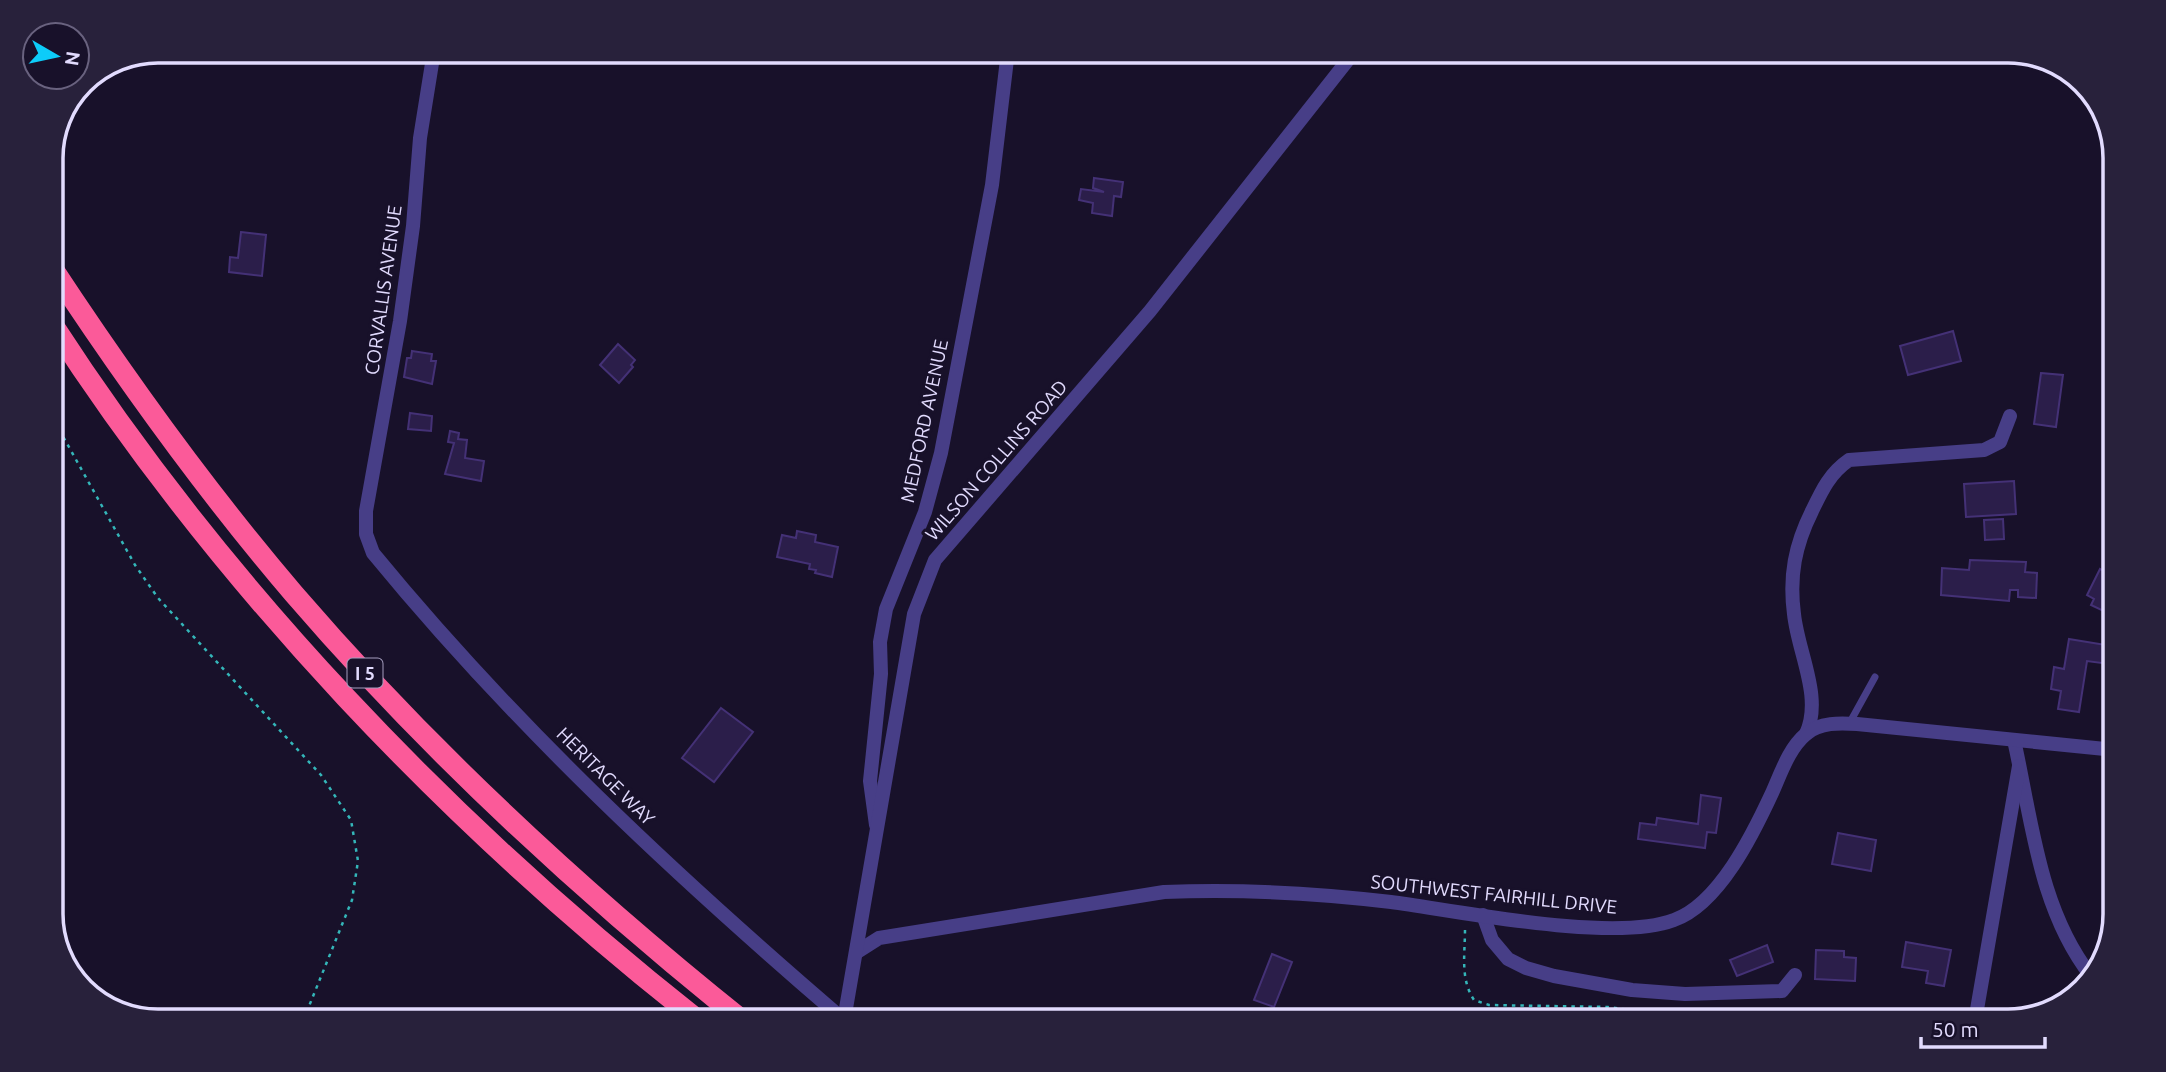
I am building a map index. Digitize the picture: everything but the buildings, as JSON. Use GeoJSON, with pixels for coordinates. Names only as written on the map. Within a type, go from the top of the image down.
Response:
{"type":"FeatureCollection","features":[{"type":"Feature","properties":{"kind":"highway","name":"I 5"},"geometry":{"type":"LineString","coordinates":[[63,283],[196,472],[294,593],[379,687],[464,775],[568,873],[729,1009]]}},
{"type":"Feature","properties":{"kind":"highway","name":"I 5"},"geometry":{"type":"LineString","coordinates":[[63,339],[142,454],[294,640],[375,727],[506,856],[685,1009]]}},
{"type":"Feature","properties":{"kind":"street","name":"CORVALLIS AVENUE"},"geometry":{"type":"LineString","coordinates":[[366,534],[366,511],[411,240],[420,138],[432,63]]}},
{"type":"Feature","properties":{"kind":"street","name":"MEDFORD AVENUE"},"geometry":{"type":"LineString","coordinates":[[878,836],[870,781],[881,674],[880,642],[886,609],[922,520],[941,453],[992,185],[1007,63]]}},
{"type":"Feature","properties":{"kind":"street","name":"WILSON COLLINS ROAD"},"geometry":{"type":"LineString","coordinates":[[847,1009],[914,614],[934,560],[1150,311],[1346,63]]}},
{"type":"Feature","properties":{"kind":"street"},"geometry":{"type":"LineString","coordinates":[[1806,734],[1813,711],[1794,615],[1793,561],[1798,537],[1824,487],[1836,469],[1849,460],[1984,450],[2000,442],[2010,416]]}},
{"type":"Feature","properties":{"kind":"street","name":"HERITAGE WAY"},"geometry":{"type":"LineString","coordinates":[[366,534],[373,553],[411,598],[564,764],[692,887],[831,1009]]}},
{"type":"Feature","properties":{"kind":"street"},"geometry":{"type":"LineString","coordinates":[[1806,734],[1821,726],[1849,723],[2103,748]]}},
{"type":"Feature","properties":{"kind":"street","name":"SOUTHWEST FAIRHILL DRIVE"},"geometry":{"type":"LineString","coordinates":[[857,952],[879,938],[1164,892],[1297,894],[1581,926],[1637,927],[1675,920],[1690,912],[1721,880],[1746,844],[1786,761],[1806,734]]}},
{"type":"Feature","properties":{"kind":"street"},"geometry":{"type":"LineString","coordinates":[[2014,740],[2038,866],[2051,904],[2086,967]]}},
{"type":"Feature","properties":{"kind":"street"},"geometry":{"type":"LineString","coordinates":[[1977,1009],[2019,766]]}},
{"type":"Feature","properties":{"kind":"street"},"geometry":{"type":"LineString","coordinates":[[1483,915],[1493,940],[1508,959],[1526,968],[1588,983],[1685,994],[1782,991],[1795,975]]}},
{"type":"Feature","properties":{"kind":"lane"},"geometry":{"type":"LineString","coordinates":[[1849,723],[1875,677]]}},
{"type":"Feature","properties":{"kind":"path"},"geometry":{"type":"LineString","coordinates":[[63,436],[135,565],[158,598],[321,775],[351,820],[357,841],[358,861],[352,900],[308,1009]]}},
{"type":"Feature","properties":{"kind":"path"},"geometry":{"type":"LineString","coordinates":[[1465,913],[1464,971],[1467,990],[1474,1000],[1489,1005],[1623,1009]]}}]}
